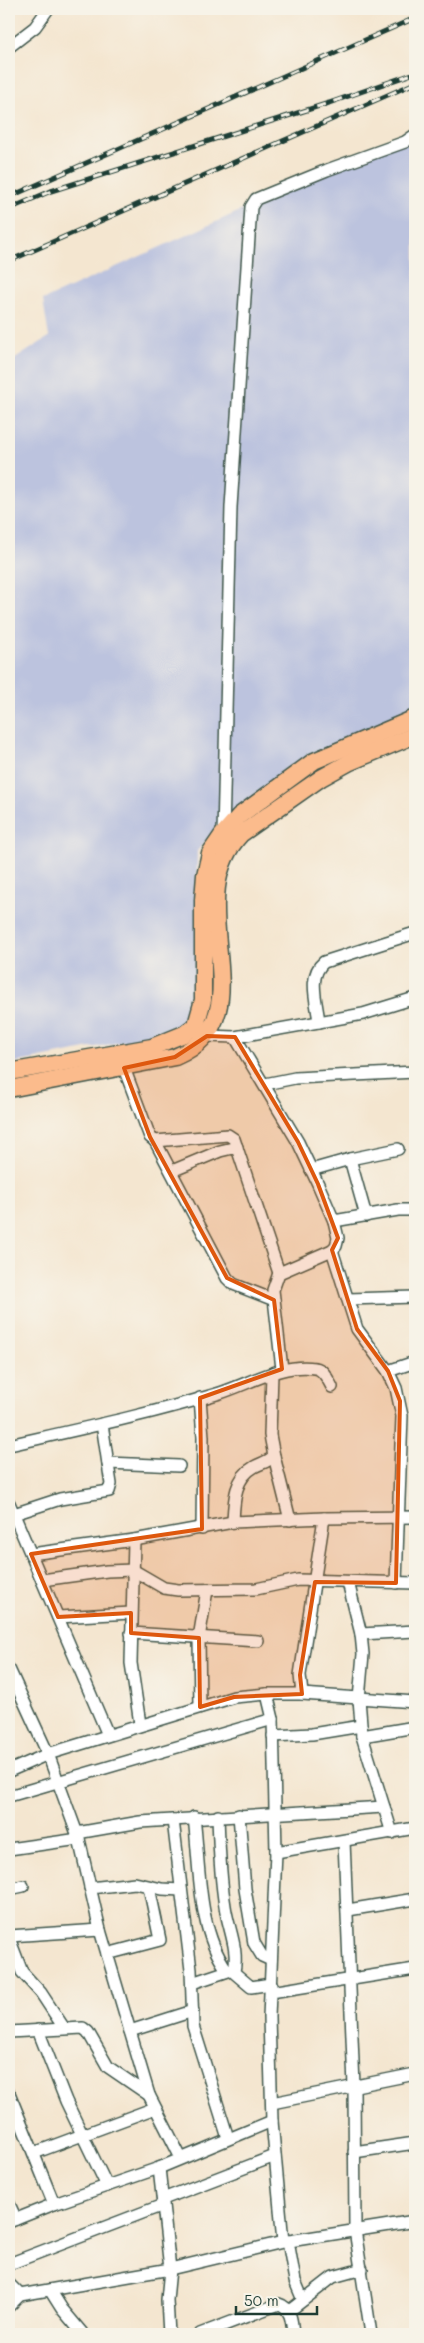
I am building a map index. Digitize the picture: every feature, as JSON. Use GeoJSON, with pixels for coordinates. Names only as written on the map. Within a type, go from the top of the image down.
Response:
{"type":"FeatureCollection","features":[{"type":"Feature","properties":{"kind":"highway"},"geometry":{"type":"LineString","coordinates":[[9,1090],[175,1058],[194,1048],[201,1030],[204,1000],[203,900],[205,875],[210,853],[239,816],[314,761],[415,718]]}},
{"type":"Feature","properties":{"kind":"highway"},"geometry":{"type":"LineString","coordinates":[[9,1072],[152,1047],[184,1034],[214,1025],[220,1007],[215,899],[217,882],[224,858],[231,844],[241,834],[321,778],[350,762],[415,735]]}},
{"type":"Feature","properties":{"kind":"street"},"geometry":{"type":"LineString","coordinates":[[9,47],[35,28],[48,9]]}},
{"type":"Feature","properties":{"kind":"street"},"geometry":{"type":"LineString","coordinates":[[223,834],[230,507],[251,207],[256,199],[327,170],[405,142],[415,136]]}},
{"type":"Feature","properties":{"kind":"street"},"geometry":{"type":"LineString","coordinates":[[320,1022],[314,979],[318,966],[324,962],[415,933]]}},
{"type":"Feature","properties":{"kind":"street"},"geometry":{"type":"LineString","coordinates":[[201,1030],[235,1037],[363,1014],[415,998]]}},
{"type":"Feature","properties":{"kind":"street"},"geometry":{"type":"LineString","coordinates":[[235,1037],[298,1142],[334,1222],[338,1238],[336,1246],[332,1250],[279,1273]]}},
{"type":"Feature","properties":{"kind":"street"},"geometry":{"type":"LineString","coordinates":[[124,1068],[150,1137],[155,1141],[172,1171],[228,1278],[233,1284],[274,1300]]}},
{"type":"Feature","properties":{"kind":"street"},"geometry":{"type":"LineString","coordinates":[[264,1084],[295,1078],[415,1072]]}},
{"type":"Feature","properties":{"kind":"street"},"geometry":{"type":"LineString","coordinates":[[155,1141],[228,1135],[234,1139],[237,1147],[279,1273],[273,1290],[277,1371],[270,1435],[290,1520]]}},
{"type":"Feature","properties":{"kind":"street"},"geometry":{"type":"LineString","coordinates":[[172,1171],[220,1151],[237,1147]]}},
{"type":"Feature","properties":{"kind":"street"},"geometry":{"type":"LineString","coordinates":[[311,1170],[350,1159],[398,1149]]}},
{"type":"Feature","properties":{"kind":"street"},"geometry":{"type":"LineString","coordinates":[[350,1159],[366,1216]]}},
{"type":"Feature","properties":{"kind":"street"},"geometry":{"type":"LineString","coordinates":[[334,1222],[398,1210],[415,1210],[415,1215]]}},
{"type":"Feature","properties":{"kind":"street"},"geometry":{"type":"LineString","coordinates":[[332,1250],[357,1329],[388,1370],[396,1388],[402,1416],[396,1582]]}},
{"type":"Feature","properties":{"kind":"street"},"geometry":{"type":"LineString","coordinates":[[348,1299],[415,1297]]}},
{"type":"Feature","properties":{"kind":"street"},"geometry":{"type":"LineString","coordinates":[[388,1370],[415,1362]]}},
{"type":"Feature","properties":{"kind":"street"},"geometry":{"type":"LineString","coordinates":[[9,1445],[102,1424],[200,1398],[277,1371],[318,1369],[324,1373],[332,1387]]}},
{"type":"Feature","properties":{"kind":"street"},"geometry":{"type":"LineString","coordinates":[[200,1398],[203,1437],[202,1529]]}},
{"type":"Feature","properties":{"kind":"street"},"geometry":{"type":"LineString","coordinates":[[14,1514],[60,1499],[109,1491],[111,1484],[102,1424]]}},
{"type":"Feature","properties":{"kind":"street"},"geometry":{"type":"LineString","coordinates":[[232,1522],[236,1488],[245,1473],[267,1462],[274,1456]]}},
{"type":"Feature","properties":{"kind":"street"},"geometry":{"type":"LineString","coordinates":[[108,1463],[179,1466]]}},
{"type":"Feature","properties":{"kind":"street"},"geometry":{"type":"LineString","coordinates":[[9,1502],[108,1735]]}},
{"type":"Feature","properties":{"kind":"street"},"geometry":{"type":"LineString","coordinates":[[31,1554],[134,1540],[232,1522],[324,1518],[398,1519],[415,1517]]}},
{"type":"Feature","properties":{"kind":"street"},"geometry":{"type":"LineString","coordinates":[[302,1694],[300,1675],[324,1518]]}},
{"type":"Feature","properties":{"kind":"street"},"geometry":{"type":"LineString","coordinates":[[134,1540],[131,1633],[133,1689],[140,1724]]}},
{"type":"Feature","properties":{"kind":"street"},"geometry":{"type":"LineString","coordinates":[[42,1580],[107,1571],[132,1570],[164,1588],[206,1590],[256,1589],[298,1580],[315,1582],[415,1583]]}},
{"type":"Feature","properties":{"kind":"street"},"geometry":{"type":"LineString","coordinates":[[348,1582],[361,1634],[363,1654],[359,1698],[361,1731],[392,1833]]}},
{"type":"Feature","properties":{"kind":"street"},"geometry":{"type":"LineString","coordinates":[[200,1707],[199,1638],[206,1590]]}},
{"type":"Feature","properties":{"kind":"street"},"geometry":{"type":"LineString","coordinates":[[58,1617],[131,1613]]}},
{"type":"Feature","properties":{"kind":"street"},"geometry":{"type":"LineString","coordinates":[[361,1634],[415,1631]]}},
{"type":"Feature","properties":{"kind":"street"},"geometry":{"type":"LineString","coordinates":[[131,1633],[258,1641]]}},
{"type":"Feature","properties":{"kind":"street"},"geometry":{"type":"LineString","coordinates":[[9,1669],[48,1754],[78,1836],[100,1930],[149,2095],[181,2158]]}},
{"type":"Feature","properties":{"kind":"street"},"geometry":{"type":"LineString","coordinates":[[267,1694],[273,1719],[276,1852],[269,2017],[272,2121],[285,2241],[295,2281],[303,2300]]}},
{"type":"Feature","properties":{"kind":"street"},"geometry":{"type":"LineString","coordinates":[[9,1771],[48,1754],[140,1724],[234,1697],[267,1694],[302,1694],[415,1702]]}},
{"type":"Feature","properties":{"kind":"street"},"geometry":{"type":"LineString","coordinates":[[9,1796],[273,1719]]}},
{"type":"Feature","properties":{"kind":"street"},"geometry":{"type":"LineString","coordinates":[[273,1736],[415,1727]]}},
{"type":"Feature","properties":{"kind":"street"},"geometry":{"type":"LineString","coordinates":[[9,1847],[78,1836],[140,1822],[194,1817],[384,1807]]}},
{"type":"Feature","properties":{"kind":"street"},"geometry":{"type":"LineString","coordinates":[[239,1815],[245,1890],[254,1943],[262,1956],[271,1960]]}},
{"type":"Feature","properties":{"kind":"street"},"geometry":{"type":"LineString","coordinates":[[192,1983],[231,1971],[237,1957],[225,1908],[219,1861],[218,1816]]}},
{"type":"Feature","properties":{"kind":"street"},"geometry":{"type":"LineString","coordinates":[[194,1817],[204,1909],[210,1937],[218,1957],[251,1988],[350,1981],[415,1969]]}},
{"type":"Feature","properties":{"kind":"street"},"geometry":{"type":"LineString","coordinates":[[173,1820],[192,1983],[196,2038],[228,2138]]}},
{"type":"Feature","properties":{"kind":"street"},"geometry":{"type":"LineString","coordinates":[[276,1852],[415,1828]]}},
{"type":"Feature","properties":{"kind":"street"},"geometry":{"type":"LineString","coordinates":[[344,1841],[354,2086],[355,2230],[371,2334]]}},
{"type":"Feature","properties":{"kind":"street"},"geometry":{"type":"LineString","coordinates":[[90,1888],[135,1884],[181,1890]]}},
{"type":"Feature","properties":{"kind":"street"},"geometry":{"type":"LineString","coordinates":[[9,1889],[23,1886]]}},
{"type":"Feature","properties":{"kind":"street"},"geometry":{"type":"LineString","coordinates":[[107,1954],[160,1940],[149,1887]]}},
{"type":"Feature","properties":{"kind":"street"},"geometry":{"type":"LineString","coordinates":[[348,1910],[415,1899]]}},
{"type":"Feature","properties":{"kind":"street"},"geometry":{"type":"LineString","coordinates":[[64,2028],[41,1992],[22,1972],[9,1937],[100,1930]]}},
{"type":"Feature","properties":{"kind":"street"},"geometry":{"type":"LineString","coordinates":[[130,2031],[193,2011]]}},
{"type":"Feature","properties":{"kind":"street"},"geometry":{"type":"LineString","coordinates":[[9,2032],[78,2028],[88,2032],[108,2067],[149,2095]]}},
{"type":"Feature","properties":{"kind":"street"},"geometry":{"type":"LineString","coordinates":[[38,2030],[82,2134],[107,2186]]}},
{"type":"Feature","properties":{"kind":"street"},"geometry":{"type":"LineString","coordinates":[[272,2103],[415,2074]]}},
{"type":"Feature","properties":{"kind":"street"},"geometry":{"type":"LineString","coordinates":[[9,2092],[54,2204]]}},
{"type":"Feature","properties":{"kind":"street"},"geometry":{"type":"LineString","coordinates":[[34,2153],[155,2108]]}},
{"type":"Feature","properties":{"kind":"street"},"geometry":{"type":"LineString","coordinates":[[9,2204],[13,2221],[54,2204],[159,2168],[272,2121]]}},
{"type":"Feature","properties":{"kind":"street"},"geometry":{"type":"LineString","coordinates":[[354,2152],[415,2143]]}},
{"type":"Feature","properties":{"kind":"street"},"geometry":{"type":"LineString","coordinates":[[9,2264],[275,2156]]}},
{"type":"Feature","properties":{"kind":"street"},"geometry":{"type":"LineString","coordinates":[[159,2168],[170,2269],[167,2300],[170,2334]]}},
{"type":"Feature","properties":{"kind":"street"},"geometry":{"type":"LineString","coordinates":[[9,2306],[20,2295],[170,2269],[285,2241],[415,2221]]}},
{"type":"Feature","properties":{"kind":"street"},"geometry":{"type":"LineString","coordinates":[[288,2312],[332,2277],[362,2269]]}},
{"type":"Feature","properties":{"kind":"street"},"geometry":{"type":"LineString","coordinates":[[9,2284],[20,2295]]}},
{"type":"Feature","properties":{"kind":"street"},"geometry":{"type":"LineString","coordinates":[[50,2290],[62,2309],[83,2334]]}},
{"type":"Feature","properties":{"kind":"street"},"geometry":{"type":"LineString","coordinates":[[200,2334],[274,2304],[283,2305],[288,2312],[293,2334]]}},
{"type":"Feature","properties":{"kind":"highlighted area"},"geometry":{"type":"Polygon","coordinates":[[[207,1036],[235,1037],[298,1142],[318,1184],[338,1238],[332,1250],[357,1329],[388,1371],[400,1401],[396,1583],[315,1582],[300,1675],[302,1694],[234,1697],[200,1707],[199,1638],[131,1633],[131,1613],[58,1617],[31,1554],[202,1529],[200,1398],[282,1369],[274,1300],[227,1278],[150,1137],[124,1068],[175,1057],[207,1036]]]}},
{"type":"Feature","properties":{"kind":"shaded area"},"geometry":{"type":"Polygon","coordinates":[[[415,132],[415,715],[233,812],[197,851],[196,986],[191,1020],[157,1035],[9,1064],[9,363],[49,337],[43,300],[415,132]]]}},
{"type":"Feature","properties":{"kind":"railway"},"geometry":{"type":"LineString","coordinates":[[9,197],[415,18]]}},
{"type":"Feature","properties":{"kind":"railway"},"geometry":{"type":"LineString","coordinates":[[9,209],[51,191],[329,103],[415,73]]}},
{"type":"Feature","properties":{"kind":"railway"},"geometry":{"type":"LineString","coordinates":[[9,261],[415,83]]}}]}
